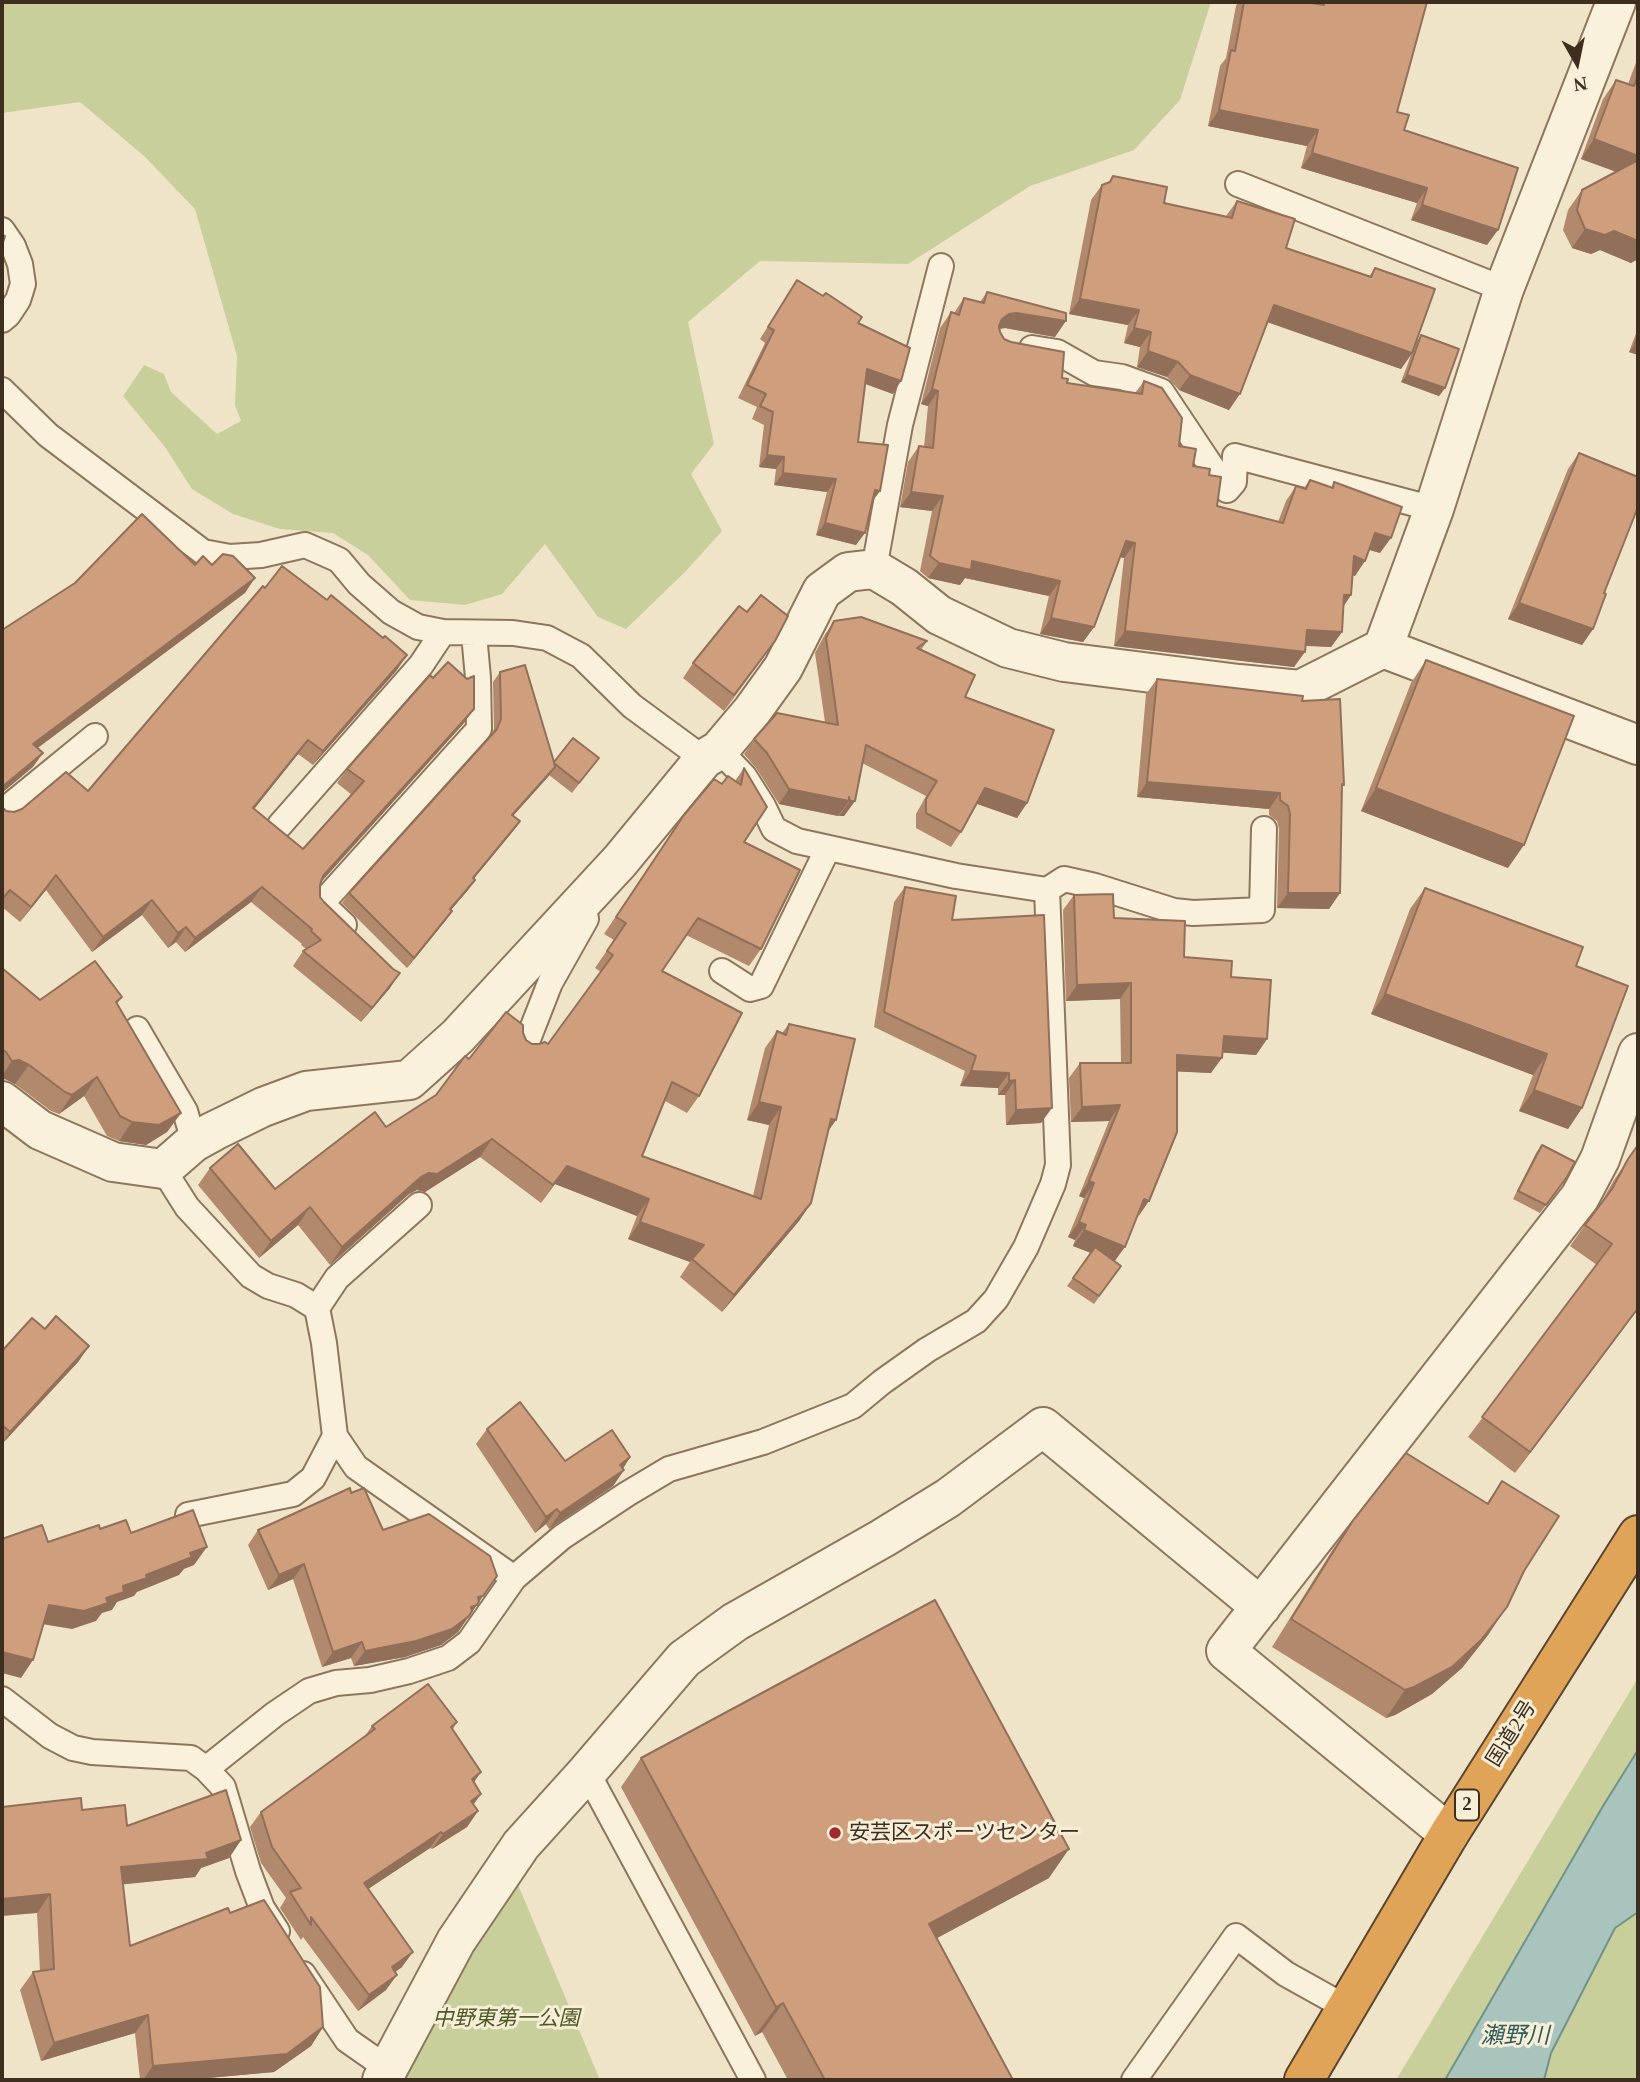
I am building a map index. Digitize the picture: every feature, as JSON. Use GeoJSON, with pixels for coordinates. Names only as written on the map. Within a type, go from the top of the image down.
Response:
{"type":"FeatureCollection","features":[{"type":"Feature","properties":{"kind":"highway","name":"国道2号"},"geometry":{"type":"LineString","coordinates":[[1304,2080],[1449,1834],[1638,1535]]}},
{"type":"Feature","properties":{"kind":"street"},"geometry":{"type":"LineString","coordinates":[[2,1101],[40,1130],[113,1162],[163,1169],[194,1142],[263,1107],[306,1091],[409,1080],[458,1036],[583,902],[711,754],[752,711],[783,668],[822,591],[848,572],[874,569],[904,587],[939,615],[1008,648],[1065,662],[1300,690],[1383,648],[1434,509],[1504,289],[1616,2]]}},
{"type":"Feature","properties":{"kind":"street"},"geometry":{"type":"LineString","coordinates":[[1383,648],[1638,745]]}},
{"type":"Feature","properties":{"kind":"street"},"geometry":{"type":"LineString","coordinates":[[1449,1834],[1226,1651],[1580,1197],[1600,1159],[1638,1053]]}},
{"type":"Feature","properties":{"kind":"street"},"geometry":{"type":"LineString","coordinates":[[385,2074],[456,1941],[521,1845],[684,1659],[735,1622],[948,1498],[1043,1427],[1261,1606]]}},
{"type":"Feature","properties":{"kind":"lane"},"geometry":{"type":"LineString","coordinates":[[1238,184],[1504,289]]}},
{"type":"Feature","properties":{"kind":"lane"},"geometry":{"type":"LineString","coordinates":[[2,229],[20,264],[23,284],[18,300],[2,320]]}},
{"type":"Feature","properties":{"kind":"lane"},"geometry":{"type":"LineString","coordinates":[[874,569],[900,425],[941,266]]}},
{"type":"Feature","properties":{"kind":"lane"},"geometry":{"type":"LineString","coordinates":[[1003,343],[1057,352],[1094,373],[1122,377],[1161,391],[1227,490],[1234,482],[1235,456],[1434,509]]}},
{"type":"Feature","properties":{"kind":"lane"},"geometry":{"type":"LineString","coordinates":[[2,390],[48,435],[203,552],[230,557],[261,555],[305,545],[339,560],[359,584],[391,612],[418,627],[443,632],[513,633],[547,638],[581,656],[632,706],[744,776],[774,829],[797,841],[956,876],[1047,890],[1064,879],[1174,911],[1193,913],[1262,910],[1264,829]]}},
{"type":"Feature","properties":{"kind":"lane"},"geometry":{"type":"LineString","coordinates":[[280,825],[421,665],[443,632]]}},
{"type":"Feature","properties":{"kind":"lane"},"geometry":{"type":"LineString","coordinates":[[363,944],[324,906],[324,901],[479,729],[474,634]]}},
{"type":"Feature","properties":{"kind":"lane"},"geometry":{"type":"LineString","coordinates":[[2,812],[95,736]]}},
{"type":"Feature","properties":{"kind":"lane"},"geometry":{"type":"LineString","coordinates":[[722,971],[750,989],[761,986],[828,848]]}},
{"type":"Feature","properties":{"kind":"lane"},"geometry":{"type":"LineString","coordinates":[[206,1769],[275,1714],[309,1691],[336,1683],[370,1680],[409,1671],[449,1658],[469,1642],[514,1578],[562,1537],[627,1494],[670,1469],[763,1442],[853,1406],[927,1350],[976,1321],[996,1299],[1026,1247],[1053,1184],[1058,1165],[1047,890]]}},
{"type":"Feature","properties":{"kind":"lane"},"geometry":{"type":"LineString","coordinates":[[525,1047],[550,983],[586,919],[583,902]]}},
{"type":"Feature","properties":{"kind":"lane"},"geometry":{"type":"LineString","coordinates":[[137,1029],[185,1111],[194,1142]]}},
{"type":"Feature","properties":{"kind":"lane"},"geometry":{"type":"LineString","coordinates":[[163,1169],[187,1207],[251,1276],[317,1308]]}},
{"type":"Feature","properties":{"kind":"lane"},"geometry":{"type":"LineString","coordinates":[[419,1205],[337,1278],[317,1308],[335,1436],[356,1467],[514,1578]]}},
{"type":"Feature","properties":{"kind":"lane"},"geometry":{"type":"LineString","coordinates":[[188,1515],[293,1494],[313,1478],[335,1436]]}},
{"type":"Feature","properties":{"kind":"lane"},"geometry":{"type":"LineString","coordinates":[[2,1699],[50,1736],[73,1748],[92,1752],[191,1758],[206,1769],[223,1787],[262,1908],[347,2040],[385,2074]]}},
{"type":"Feature","properties":{"kind":"lane"},"geometry":{"type":"LineString","coordinates":[[587,1772],[753,2080]]}},
{"type":"Feature","properties":{"kind":"lane"},"geometry":{"type":"LineString","coordinates":[[1134,2080],[1236,1936],[1286,1974],[1347,2008]]}},
{"type":"Feature","properties":{"kind":"green space"},"geometry":{"type":"Polygon","coordinates":[[[2,2],[1211,2],[1180,100],[1134,150],[1030,186],[908,264],[760,261],[688,322],[714,444],[691,474],[722,531],[686,571],[626,629],[598,617],[545,544],[502,594],[465,605],[410,600],[368,555],[333,533],[280,529],[233,514],[192,489],[165,447],[123,396],[144,365],[164,374],[171,392],[217,434],[241,421],[235,405],[237,356],[195,209],[144,156],[80,102],[2,113],[2,2]]]}},
{"type":"Feature","properties":{"kind":"green space"},"geometry":{"type":"Polygon","coordinates":[[[1638,1678],[1638,1750],[1445,2080],[1396,2080],[1638,1678]]]}},
{"type":"Feature","properties":{"kind":"green space","name":"中野東第一公園"},"geometry":{"type":"Polygon","coordinates":[[[514,1875],[600,2080],[401,2080],[514,1875]]]}},
{"type":"Feature","properties":{"kind":"green space"},"geometry":{"type":"Polygon","coordinates":[[[1638,1912],[1638,2080],[1544,2080],[1551,2053],[1615,1928],[1638,1912]]]}},
{"type":"Feature","properties":{"kind":"water","name":"瀬野川"},"geometry":{"type":"Polygon","coordinates":[[[1638,1750],[1638,1912],[1615,1928],[1551,2053],[1544,2080],[1445,2080],[1603,1806],[1638,1750]]]}},
{"type":"Feature","properties":{"kind":"building"},"geometry":{"type":"Polygon","coordinates":[[[1244,2],[1305,2],[1324,5],[1325,2],[1427,2],[1397,112],[1409,115],[1404,130],[1518,168],[1498,230],[1422,205],[1427,188],[1312,153],[1318,130],[1219,110],[1231,50],[1235,51],[1244,2]]]}},
{"type":"Feature","properties":{"kind":"building"},"geometry":{"type":"Polygon","coordinates":[[[1638,75],[1638,156],[1594,139],[1616,80],[1634,86],[1638,75]]]}},
{"type":"Feature","properties":{"kind":"building"},"geometry":{"type":"Polygon","coordinates":[[[1638,160],[1638,241],[1614,231],[1605,235],[1585,229],[1577,210],[1582,190],[1638,160]]]}},
{"type":"Feature","properties":{"kind":"building"},"geometry":{"type":"Polygon","coordinates":[[[1113,176],[1167,187],[1164,203],[1232,218],[1237,201],[1295,219],[1286,248],[1371,277],[1375,268],[1435,289],[1412,353],[1274,305],[1240,394],[1190,375],[1178,362],[1148,351],[1151,332],[1134,328],[1139,310],[1080,299],[1102,185],[1110,182],[1113,176]]]}},
{"type":"Feature","properties":{"kind":"building"},"geometry":{"type":"Polygon","coordinates":[[[797,280],[823,296],[826,293],[862,317],[858,323],[910,348],[901,381],[867,369],[858,442],[888,445],[880,491],[875,490],[865,533],[825,523],[836,479],[783,473],[784,457],[767,455],[773,412],[760,406],[766,394],[747,385],[774,330],[768,327],[797,280]]]}},
{"type":"Feature","properties":{"kind":"building"},"geometry":{"type":"Polygon","coordinates":[[[987,292],[1066,313],[1066,321],[1009,314],[1002,319],[999,326],[1004,339],[1011,342],[1064,352],[1062,378],[1068,379],[1067,383],[1142,394],[1144,381],[1162,388],[1182,418],[1179,446],[1196,449],[1193,466],[1210,469],[1209,475],[1221,477],[1217,506],[1283,523],[1296,486],[1306,489],[1310,480],[1333,488],[1334,482],[1402,507],[1391,538],[1375,533],[1365,561],[1354,556],[1351,595],[1344,595],[1342,632],[1307,630],[1305,652],[1125,631],[1135,543],[1126,541],[1094,627],[1051,618],[1060,581],[972,561],[971,570],[939,563],[930,556],[943,496],[911,492],[919,446],[933,448],[938,391],[932,389],[951,312],[959,315],[964,298],[984,303],[987,292]]]}},
{"type":"Feature","properties":{"kind":"building"},"geometry":{"type":"Polygon","coordinates":[[[1421,335],[1459,349],[1445,388],[1407,375],[1421,335]]]}},
{"type":"Feature","properties":{"kind":"building"},"geometry":{"type":"Polygon","coordinates":[[[1579,453],[1638,477],[1638,507],[1604,593],[1606,594],[1593,629],[1519,603],[1579,453]]]}},
{"type":"Feature","properties":{"kind":"building"},"geometry":{"type":"Polygon","coordinates":[[[142,514],[195,565],[203,556],[212,565],[223,554],[233,556],[255,578],[33,744],[43,753],[2,787],[2,630],[75,583],[142,514]]]}},
{"type":"Feature","properties":{"kind":"building"},"geometry":{"type":"Polygon","coordinates":[[[282,566],[327,600],[331,595],[407,655],[323,751],[308,740],[253,808],[303,849],[364,781],[347,769],[430,675],[433,678],[448,662],[467,679],[474,676],[474,709],[323,876],[320,885],[320,897],[324,902],[400,973],[372,1008],[303,951],[321,940],[312,929],[262,887],[195,938],[186,927],[178,933],[152,900],[103,937],[56,875],[31,907],[10,890],[2,899],[2,807],[6,811],[14,812],[22,809],[66,772],[88,791],[282,566]]]}},
{"type":"Feature","properties":{"kind":"building"},"geometry":{"type":"Polygon","coordinates":[[[761,595],[788,616],[775,641],[734,695],[693,663],[739,606],[747,612],[761,595]]]}},
{"type":"Feature","properties":{"kind":"building"},"geometry":{"type":"Polygon","coordinates":[[[861,617],[927,641],[917,648],[975,675],[965,697],[1054,730],[1027,803],[985,788],[961,832],[926,813],[926,799],[937,781],[866,745],[855,801],[850,801],[849,797],[849,801],[789,789],[767,753],[754,739],[777,713],[838,725],[826,638],[834,621],[861,617]]]}},
{"type":"Feature","properties":{"kind":"building"},"geometry":{"type":"Polygon","coordinates":[[[1426,660],[1574,716],[1524,845],[1376,788],[1426,660]]]}},
{"type":"Feature","properties":{"kind":"building"},"geometry":{"type":"Polygon","coordinates":[[[525,665],[554,762],[573,738],[599,758],[579,783],[554,763],[555,767],[512,815],[520,821],[473,878],[475,880],[414,958],[349,893],[497,729],[501,719],[500,672],[525,665]]]}},
{"type":"Feature","properties":{"kind":"building"},"geometry":{"type":"Polygon","coordinates":[[[1157,679],[1303,696],[1302,701],[1340,699],[1344,785],[1342,784],[1340,893],[1288,893],[1290,814],[1288,806],[1280,800],[1280,793],[1147,782],[1157,679]]]}},
{"type":"Feature","properties":{"kind":"building"},"geometry":{"type":"Polygon","coordinates":[[[744,768],[767,807],[744,842],[800,870],[761,949],[698,918],[662,971],[742,1013],[699,1096],[672,1082],[642,1156],[761,1199],[781,1107],[759,1102],[777,1031],[786,1035],[789,1024],[855,1039],[836,1120],[831,1119],[811,1203],[734,1295],[692,1259],[704,1245],[640,1222],[649,1199],[567,1166],[553,1185],[492,1139],[437,1174],[429,1173],[421,1177],[342,1247],[310,1207],[271,1241],[210,1168],[238,1144],[275,1189],[375,1112],[386,1127],[436,1095],[465,1056],[469,1059],[506,1012],[523,1025],[526,1040],[532,1044],[548,1044],[613,955],[607,951],[626,923],[616,917],[684,815],[714,779],[722,784],[728,776],[741,785],[744,768]]]}},
{"type":"Feature","properties":{"kind":"building"},"geometry":{"type":"Polygon","coordinates":[[[905,887],[956,896],[952,920],[1044,915],[1052,1108],[1016,1110],[1015,1080],[1009,1081],[1009,1073],[971,1071],[976,1056],[884,1012],[905,887]]]}},
{"type":"Feature","properties":{"kind":"building"},"geometry":{"type":"Polygon","coordinates":[[[1425,888],[1583,947],[1576,966],[1628,986],[1582,1108],[1534,1090],[1547,1054],[1385,994],[1425,888]]]}},
{"type":"Feature","properties":{"kind":"building"},"geometry":{"type":"Polygon","coordinates":[[[1113,894],[1114,918],[1185,921],[1184,957],[1232,961],[1231,977],[1271,980],[1267,1039],[1224,1036],[1222,1058],[1177,1055],[1177,1132],[1149,1201],[1144,1199],[1125,1247],[1084,1230],[1086,1225],[1079,1222],[1094,1183],[1089,1181],[1120,1105],[1082,1107],[1080,1063],[1131,1063],[1131,983],[1077,985],[1074,895],[1113,894]]]}},
{"type":"Feature","properties":{"kind":"building"},"geometry":{"type":"Polygon","coordinates":[[[95,961],[122,997],[116,1002],[181,1113],[159,1125],[132,1122],[120,1116],[97,1077],[72,1095],[29,1065],[19,1060],[12,1061],[2,1049],[2,968],[40,1000],[95,961]]]}},
{"type":"Feature","properties":{"kind":"building"},"geometry":{"type":"Polygon","coordinates":[[[1542,1145],[1575,1162],[1546,1205],[1518,1191],[1542,1145]]]}},
{"type":"Feature","properties":{"kind":"building"},"geometry":{"type":"Polygon","coordinates":[[[1638,1145],[1638,1308],[1530,1452],[1482,1417],[1612,1244],[1585,1225],[1612,1189],[1638,1145]]]}},
{"type":"Feature","properties":{"kind":"building"},"geometry":{"type":"Polygon","coordinates":[[[1095,1247],[1121,1266],[1099,1296],[1073,1278],[1095,1247]]]}},
{"type":"Feature","properties":{"kind":"building"},"geometry":{"type":"Polygon","coordinates":[[[56,1316],[89,1346],[10,1432],[2,1425],[2,1351],[32,1318],[45,1329],[56,1316]]]}},
{"type":"Feature","properties":{"kind":"building"},"geometry":{"type":"Polygon","coordinates":[[[520,1402],[565,1461],[612,1430],[630,1457],[620,1465],[624,1470],[560,1513],[557,1509],[546,1517],[487,1429],[520,1402]]]}},
{"type":"Feature","properties":{"kind":"building"},"geometry":{"type":"Polygon","coordinates":[[[1406,1453],[1488,1504],[1502,1481],[1559,1516],[1524,1571],[1507,1607],[1481,1640],[1452,1667],[1405,1690],[1291,1619],[1352,1522],[1406,1453]]]}},
{"type":"Feature","properties":{"kind":"building"},"geometry":{"type":"Polygon","coordinates":[[[350,1488],[351,1493],[364,1488],[383,1530],[429,1514],[490,1556],[497,1576],[483,1596],[478,1597],[477,1605],[471,1607],[469,1616],[452,1629],[416,1641],[365,1651],[362,1642],[333,1652],[304,1564],[279,1575],[258,1530],[350,1488]]]}},
{"type":"Feature","properties":{"kind":"building"},"geometry":{"type":"Polygon","coordinates":[[[193,1510],[207,1547],[190,1553],[192,1557],[146,1575],[147,1578],[123,1586],[124,1592],[106,1598],[108,1603],[84,1611],[49,1605],[33,1660],[2,1652],[2,1539],[42,1525],[48,1542],[99,1525],[100,1529],[126,1520],[131,1533],[193,1510]]]}},
{"type":"Feature","properties":{"kind":"building","name":"安芸区スポーツセンター"},"geometry":{"type":"Polygon","coordinates":[[[935,1600],[1069,1849],[929,1924],[1013,2080],[825,2080],[783,2003],[776,2007],[641,1758],[935,1600]]]}},
{"type":"Feature","properties":{"kind":"building"},"geometry":{"type":"Polygon","coordinates":[[[428,1684],[457,1722],[451,1727],[481,1772],[472,1779],[481,1794],[471,1801],[478,1811],[364,1883],[413,1952],[392,1967],[397,1975],[369,1995],[311,1917],[311,1925],[290,1892],[301,1888],[272,1847],[261,1812],[375,1729],[372,1726],[428,1684]]]}},
{"type":"Feature","properties":{"kind":"building"},"geometry":{"type":"Polygon","coordinates":[[[226,1790],[241,1840],[206,1853],[208,1859],[121,1867],[130,1946],[228,1908],[230,1913],[264,1900],[320,1987],[323,2027],[287,2054],[153,2066],[148,2015],[54,2043],[33,1972],[54,1969],[50,1894],[2,1899],[2,1807],[81,1798],[82,1810],[125,1805],[127,1826],[226,1790]]]}},
{"type":"Feature","properties":{"kind":"place","name":"安芸区スポーツセンター"},"geometry":{"type":"Point","coordinates":[835,1833]}}]}
